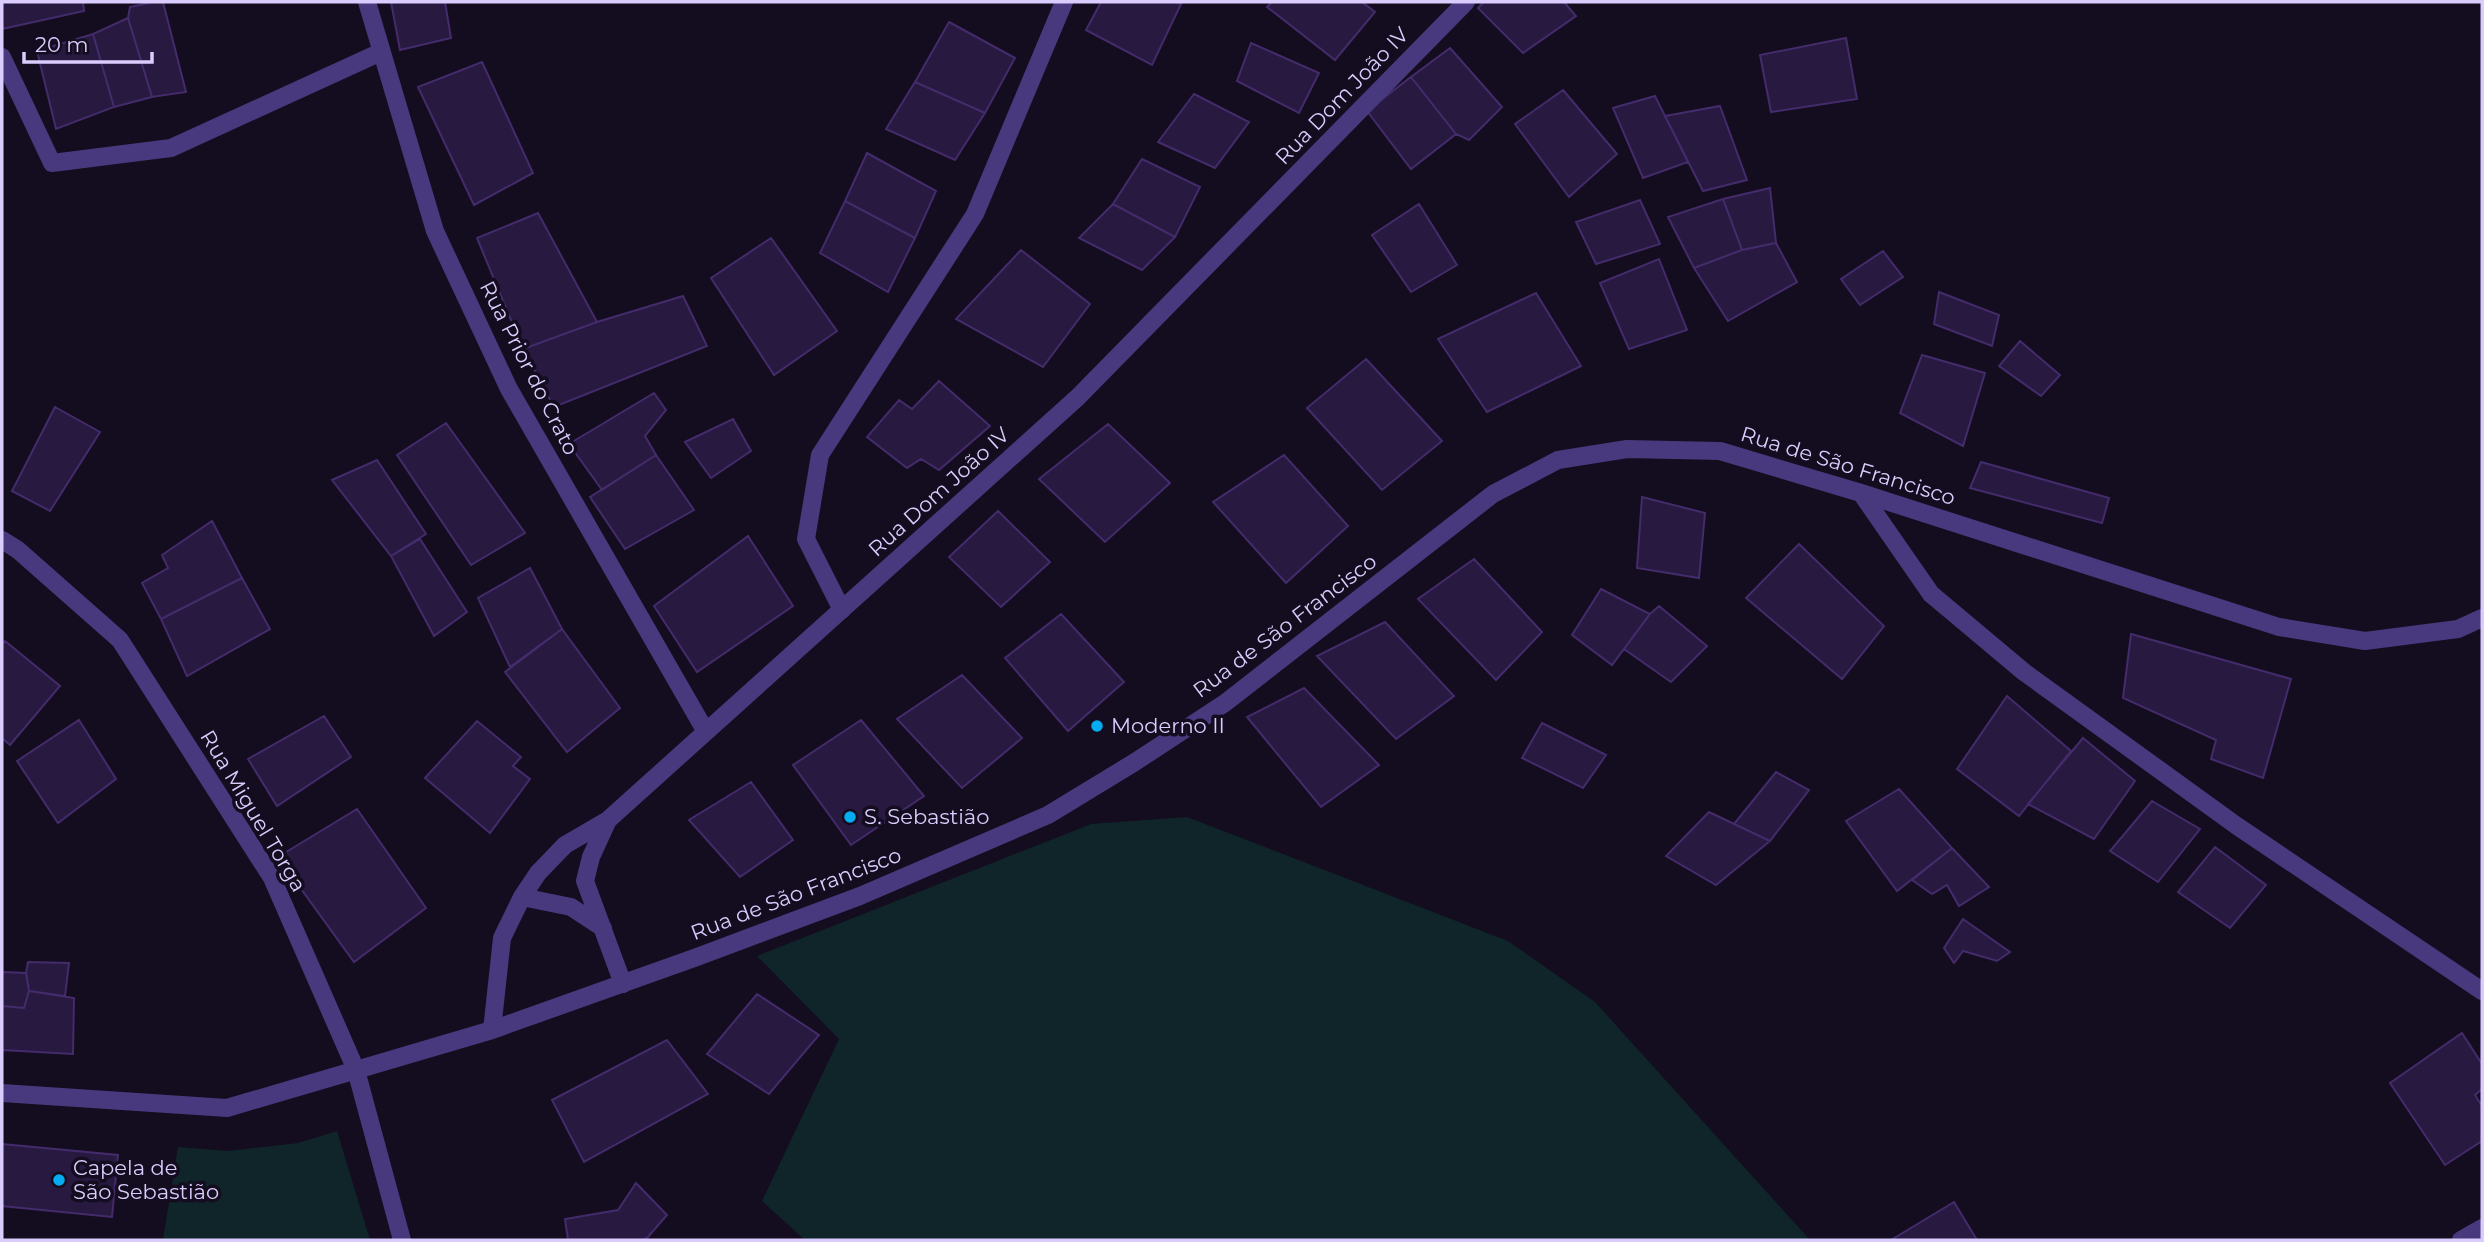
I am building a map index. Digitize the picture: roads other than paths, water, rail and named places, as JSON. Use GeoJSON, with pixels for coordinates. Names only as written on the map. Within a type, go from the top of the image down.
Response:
{"type":"FeatureCollection","features":[{"type":"Feature","properties":{"kind":"street","name":"Rua Prior do Crato"},"geometry":{"type":"LineString","coordinates":[[366,2],[435,231],[509,389],[706,732]]}},
{"type":"Feature","properties":{"kind":"street"},"geometry":{"type":"LineString","coordinates":[[842,610],[806,540],[820,454],[975,214],[1064,2]]}},
{"type":"Feature","properties":{"kind":"street","name":"Rua Dom João IV"},"geometry":{"type":"LineString","coordinates":[[492,1030],[502,938],[522,897],[538,873],[565,845],[608,820],[1077,397],[1466,2]]}},
{"type":"Feature","properties":{"kind":"street"},"geometry":{"type":"LineString","coordinates":[[2,57],[52,163],[171,148],[382,52]]}},
{"type":"Feature","properties":{"kind":"street","name":"Rua de São Francisco"},"geometry":{"type":"LineString","coordinates":[[2,1093],[227,1108],[492,1030],[860,896],[1048,815],[1135,762],[1225,703],[1493,494],[1558,460],[1627,449],[1720,451],[1861,493],[2279,627],[2365,641],[2458,629],[2482,618]]}},
{"type":"Feature","properties":{"kind":"street"},"geometry":{"type":"LineString","coordinates":[[1861,493],[1931,594],[2024,672],[2237,826],[2482,991]]}},
{"type":"Feature","properties":{"kind":"street","name":"Rua Miguel Torga"},"geometry":{"type":"LineString","coordinates":[[2,540],[18,550],[120,640],[272,878],[356,1070],[402,1240]]}},
{"type":"Feature","properties":{"kind":"street"},"geometry":{"type":"LineString","coordinates":[[608,820],[591,857],[585,881],[623,984]]}},
{"type":"Feature","properties":{"kind":"street"},"geometry":{"type":"LineString","coordinates":[[522,897],[571,907],[603,928]]}},
{"type":"Feature","properties":{"kind":"street"},"geometry":{"type":"LineString","coordinates":[[2461,1240],[2482,1228]]}},
{"type":"Feature","properties":{"kind":"place","name":"Moderno II"},"geometry":{"type":"Point","coordinates":[1097,726]}},
{"type":"Feature","properties":{"kind":"place","name":"S. Sebastião"},"geometry":{"type":"Point","coordinates":[850,817]}},
{"type":"Feature","properties":{"kind":"place","name":"Capela de São Sebastião"},"geometry":{"type":"Point","coordinates":[59,1180]}}]}
